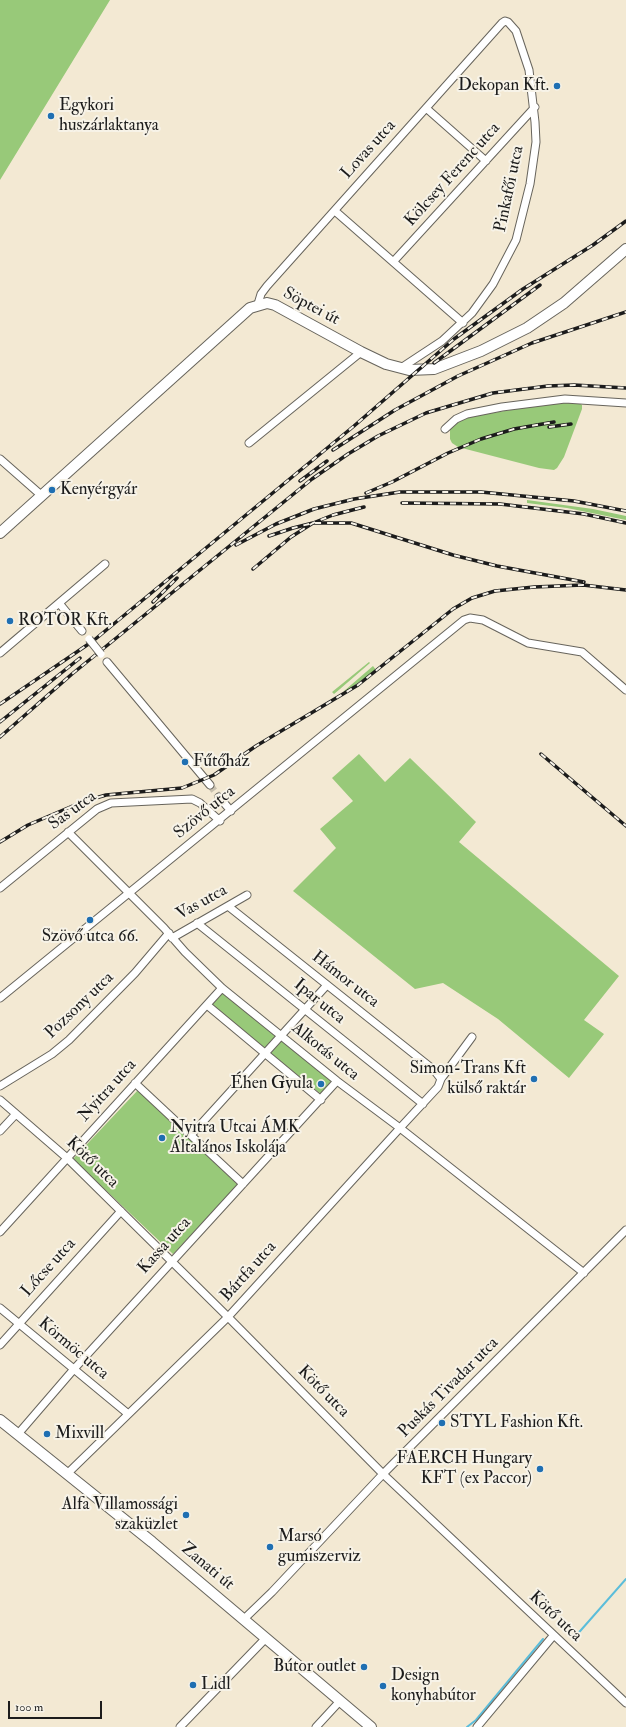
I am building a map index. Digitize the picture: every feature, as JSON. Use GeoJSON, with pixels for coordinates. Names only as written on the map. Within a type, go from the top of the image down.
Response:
{"type":"FeatureCollection","features":[{"type":"Feature","properties":{"kind":"street","name":"Lovas utca"},"geometry":{"type":"LineString","coordinates":[[258,304],[261,294],[267,286],[502,23],[505,21],[508,22]]}},
{"type":"Feature","properties":{"kind":"street","name":"Pinkafői utca"},"geometry":{"type":"LineString","coordinates":[[400,368],[432,348],[463,323],[493,284],[516,240],[526,205],[536,142],[535,107],[529,70],[516,31],[508,22]]}},
{"type":"Feature","properties":{"kind":"street","name":"Kölcsey Ferenc utca"},"geometry":{"type":"LineString","coordinates":[[393,262],[535,107]]}},
{"type":"Feature","properties":{"kind":"street"},"geometry":{"type":"LineString","coordinates":[[426,108],[486,161]]}},
{"type":"Feature","properties":{"kind":"street"},"geometry":{"type":"LineString","coordinates":[[335,211],[463,323]]}},
{"type":"Feature","properties":{"kind":"street","name":"Söptei út"},"geometry":{"type":"LineString","coordinates":[[0,533],[243,312],[258,304],[267,303],[288,311],[361,352],[386,364],[400,368],[421,370],[445,366],[517,334],[564,303],[626,249]]}},
{"type":"Feature","properties":{"kind":"street"},"geometry":{"type":"LineString","coordinates":[[249,443],[361,352]]}},
{"type":"Feature","properties":{"kind":"street"},"geometry":{"type":"LineString","coordinates":[[445,429],[456,419],[467,414],[502,407],[565,399],[626,403]]}},
{"type":"Feature","properties":{"kind":"street"},"geometry":{"type":"LineString","coordinates":[[0,459],[41,495]]}},
{"type":"Feature","properties":{"kind":"street"},"geometry":{"type":"LineString","coordinates":[[0,653],[105,564]]}},
{"type":"Feature","properties":{"kind":"street"},"geometry":{"type":"LineString","coordinates":[[59,603],[82,631]]}},
{"type":"Feature","properties":{"kind":"street","name":"Szövő utca"},"geometry":{"type":"LineString","coordinates":[[0,998],[464,620],[470,618],[483,620],[528,643],[582,652],[626,690]]}},
{"type":"Feature","properties":{"kind":"street"},"geometry":{"type":"LineString","coordinates":[[88,639],[101,654]]}},
{"type":"Feature","properties":{"kind":"street"},"geometry":{"type":"LineString","coordinates":[[107,662],[210,786]]}},
{"type":"Feature","properties":{"kind":"street"},"geometry":{"type":"LineString","coordinates":[[219,797],[231,811]]}},
{"type":"Feature","properties":{"kind":"street","name":"Sas utca"},"geometry":{"type":"LineString","coordinates":[[0,888],[97,809],[111,803],[192,799],[200,803],[220,820]]}},
{"type":"Feature","properties":{"kind":"street","name":"Alkotás utca"},"geometry":{"type":"LineString","coordinates":[[68,832],[130,893],[222,988],[337,1081],[400,1128],[584,1273]]}},
{"type":"Feature","properties":{"kind":"street","name":"Vas utca"},"geometry":{"type":"LineString","coordinates":[[170,936],[197,923],[247,895]]}},
{"type":"Feature","properties":{"kind":"street","name":"Hámor utca"},"geometry":{"type":"LineString","coordinates":[[228,906],[434,1070],[441,1079]]}},
{"type":"Feature","properties":{"kind":"street","name":"Ipar utca"},"geometry":{"type":"LineString","coordinates":[[197,923],[423,1104]]}},
{"type":"Feature","properties":{"kind":"street","name":"Pozsony utca"},"geometry":{"type":"LineString","coordinates":[[0,1086],[40,1062],[69,1040],[170,936]]}},
{"type":"Feature","properties":{"kind":"street"},"geometry":{"type":"LineString","coordinates":[[191,1135],[327,985]]}},
{"type":"Feature","properties":{"kind":"street","name":"Nyitra utca"},"geometry":{"type":"LineString","coordinates":[[0,1232],[222,988]]}},
{"type":"Feature","properties":{"kind":"street"},"geometry":{"type":"LineString","coordinates":[[206,1005],[266,1053],[321,1100]]}},
{"type":"Feature","properties":{"kind":"street","name":"Bártfa utca"},"geometry":{"type":"LineString","coordinates":[[67,1474],[228,1316],[438,1088],[441,1079],[472,1037]]}},
{"type":"Feature","properties":{"kind":"street","name":"Kassa utca"},"geometry":{"type":"LineString","coordinates":[[18,1434],[74,1369],[337,1081]]}},
{"type":"Feature","properties":{"kind":"street"},"geometry":{"type":"LineString","coordinates":[[135,1083],[243,1184]]}},
{"type":"Feature","properties":{"kind":"street","name":"Kötő utca"},"geometry":{"type":"LineString","coordinates":[[0,1100],[67,1158],[228,1316],[383,1474],[553,1636],[626,1702]]}},
{"type":"Feature","properties":{"kind":"street"},"geometry":{"type":"LineString","coordinates":[[0,1132],[15,1114]]}},
{"type":"Feature","properties":{"kind":"street","name":"Lőcse utca"},"geometry":{"type":"LineString","coordinates":[[0,1345],[121,1211]]}},
{"type":"Feature","properties":{"kind":"street","name":"Puskás Tivadar utca"},"geometry":{"type":"LineString","coordinates":[[244,1619],[272,1592],[383,1474],[626,1230]]}},
{"type":"Feature","properties":{"kind":"street","name":"Körmöc utca"},"geometry":{"type":"LineString","coordinates":[[0,1308],[127,1414]]}},
{"type":"Feature","properties":{"kind":"street","name":"Zanati út"},"geometry":{"type":"LineString","coordinates":[[0,1420],[152,1542],[371,1727]]}},
{"type":"Feature","properties":{"kind":"street"},"geometry":{"type":"LineString","coordinates":[[477,1727],[553,1636]]}},
{"type":"Feature","properties":{"kind":"street"},"geometry":{"type":"LineString","coordinates":[[180,1727],[266,1638]]}},
{"type":"Feature","properties":{"kind":"street"},"geometry":{"type":"LineString","coordinates":[[316,1727],[340,1701]]}},
{"type":"Feature","properties":{"kind":"green space"},"geometry":{"type":"Polygon","coordinates":[[[0,0],[110,0],[0,180],[0,0]]]}},
{"type":"Feature","properties":{"kind":"green space"},"geometry":{"type":"Polygon","coordinates":[[[559,402],[579,403],[582,405],[582,409],[564,457],[554,470],[539,468],[458,447],[452,443],[450,439],[450,429],[455,424],[468,417],[559,402]]]}},
{"type":"Feature","properties":{"kind":"green space"},"geometry":{"type":"Polygon","coordinates":[[[527,500],[593,509],[626,516],[626,520],[567,508],[527,503],[527,500]]]}},
{"type":"Feature","properties":{"kind":"green space"},"geometry":{"type":"Polygon","coordinates":[[[369,662],[370,663],[334,694],[332,692],[369,662]]]}},
{"type":"Feature","properties":{"kind":"green space"},"geometry":{"type":"Polygon","coordinates":[[[373,666],[376,670],[345,692],[344,691],[373,666]]]}},
{"type":"Feature","properties":{"kind":"green space"},"geometry":{"type":"Polygon","coordinates":[[[359,754],[385,782],[410,758],[476,822],[459,842],[619,976],[584,1020],[604,1034],[569,1078],[498,1019],[443,983],[415,989],[293,891],[336,848],[320,829],[353,801],[332,778],[359,754]]]}},
{"type":"Feature","properties":{"kind":"green space"},"geometry":{"type":"Polygon","coordinates":[[[222,991],[332,1080],[321,1094],[211,1005],[222,991]]]}},
{"type":"Feature","properties":{"kind":"green space"},"geometry":{"type":"Polygon","coordinates":[[[138,1090],[238,1185],[173,1254],[73,1159],[138,1090]]]}},
{"type":"Feature","properties":{"kind":"waterway"},"geometry":{"type":"LineString","coordinates":[[574,1638],[626,1579]]}},
{"type":"Feature","properties":{"kind":"waterway"},"geometry":{"type":"LineString","coordinates":[[467,1727],[476,1720],[543,1639]]}},
{"type":"Feature","properties":{"kind":"tunnel"},"geometry":{"type":"LineString","coordinates":[[210,785],[219,797]]}},
{"type":"Feature","properties":{"kind":"railway"},"geometry":{"type":"LineString","coordinates":[[0,704],[93,641],[354,426],[454,339],[523,289],[593,245],[626,221]]}},
{"type":"Feature","properties":{"kind":"railway"},"geometry":{"type":"LineString","coordinates":[[434,363],[540,285]]}},
{"type":"Feature","properties":{"kind":"railway"},"geometry":{"type":"LineString","coordinates":[[333,450],[395,410],[458,376],[532,343],[626,312]]}},
{"type":"Feature","properties":{"kind":"railway"},"geometry":{"type":"LineString","coordinates":[[0,737],[72,674],[312,479],[348,454],[378,436],[426,413],[493,393],[548,386],[574,385],[626,388]]}},
{"type":"Feature","properties":{"kind":"railway"},"geometry":{"type":"LineString","coordinates":[[366,493],[392,482],[448,453],[481,439],[514,429],[554,422]]}},
{"type":"Feature","properties":{"kind":"railway"},"geometry":{"type":"LineString","coordinates":[[549,427],[571,424]]}},
{"type":"Feature","properties":{"kind":"railway"},"geometry":{"type":"LineString","coordinates":[[300,481],[327,461]]}},
{"type":"Feature","properties":{"kind":"railway"},"geometry":{"type":"LineString","coordinates":[[236,545],[276,524],[314,509],[354,499],[400,492],[481,492],[574,501],[626,511]]}},
{"type":"Feature","properties":{"kind":"railway"},"geometry":{"type":"LineString","coordinates":[[402,503],[500,504],[584,514],[626,523]]}},
{"type":"Feature","properties":{"kind":"railway"},"geometry":{"type":"LineString","coordinates":[[253,569],[291,537],[313,523],[333,515],[364,507]]}},
{"type":"Feature","properties":{"kind":"railway"},"geometry":{"type":"LineString","coordinates":[[269,536],[313,523],[351,523],[453,555],[497,566],[584,582]]}},
{"type":"Feature","properties":{"kind":"railway"},"geometry":{"type":"LineString","coordinates":[[153,602],[177,578]]}},
{"type":"Feature","properties":{"kind":"railway"},"geometry":{"type":"LineString","coordinates":[[0,842],[28,825],[82,802],[106,795],[182,788],[214,775],[256,746],[358,685],[453,609],[472,598],[495,591],[534,587],[583,585],[626,590]]}},
{"type":"Feature","properties":{"kind":"railway"},"geometry":{"type":"LineString","coordinates":[[0,722],[80,658]]}},
{"type":"Feature","properties":{"kind":"railway"},"geometry":{"type":"LineString","coordinates":[[541,754],[626,826]]}},
{"type":"Feature","properties":{"kind":"place","name":"Dekopan Kft."},"geometry":{"type":"Point","coordinates":[557,86]}},
{"type":"Feature","properties":{"kind":"place","name":"Egykori huszárlaktanya"},"geometry":{"type":"Point","coordinates":[51,116]}},
{"type":"Feature","properties":{"kind":"place","name":"Kenyérgyár"},"geometry":{"type":"Point","coordinates":[52,490]}},
{"type":"Feature","properties":{"kind":"place","name":"ROTOR Kft."},"geometry":{"type":"Point","coordinates":[10,621]}},
{"type":"Feature","properties":{"kind":"place","name":"Fűtőház"},"geometry":{"type":"Point","coordinates":[185,762]}},
{"type":"Feature","properties":{"kind":"place","name":"Szövő utca 66."},"geometry":{"type":"Point","coordinates":[90,920]}},
{"type":"Feature","properties":{"kind":"place","name":"Simon-Trans Kft külső raktár"},"geometry":{"type":"Point","coordinates":[534,1079]}},
{"type":"Feature","properties":{"kind":"place","name":"Éhen Gyula"},"geometry":{"type":"Point","coordinates":[321,1084]}},
{"type":"Feature","properties":{"kind":"place","name":"Nyitra Utcai ÁMK Általános Iskolája"},"geometry":{"type":"Point","coordinates":[162,1138]}},
{"type":"Feature","properties":{"kind":"place","name":"STYL Fashion Kft."},"geometry":{"type":"Point","coordinates":[442,1423]}},
{"type":"Feature","properties":{"kind":"place","name":"Mixvill"},"geometry":{"type":"Point","coordinates":[47,1434]}},
{"type":"Feature","properties":{"kind":"place","name":"FAERCH Hungary KFT (ex Paccor)"},"geometry":{"type":"Point","coordinates":[540,1469]}},
{"type":"Feature","properties":{"kind":"place","name":"Alfa Villamossági szaküzlet"},"geometry":{"type":"Point","coordinates":[186,1515]}},
{"type":"Feature","properties":{"kind":"place","name":"Marsó gumiszerviz"},"geometry":{"type":"Point","coordinates":[270,1547]}},
{"type":"Feature","properties":{"kind":"place","name":"Bútor outlet"},"geometry":{"type":"Point","coordinates":[364,1667]}},
{"type":"Feature","properties":{"kind":"place","name":"Lidl"},"geometry":{"type":"Point","coordinates":[193,1685]}},
{"type":"Feature","properties":{"kind":"place","name":"Design konyhabútor"},"geometry":{"type":"Point","coordinates":[383,1686]}}]}
